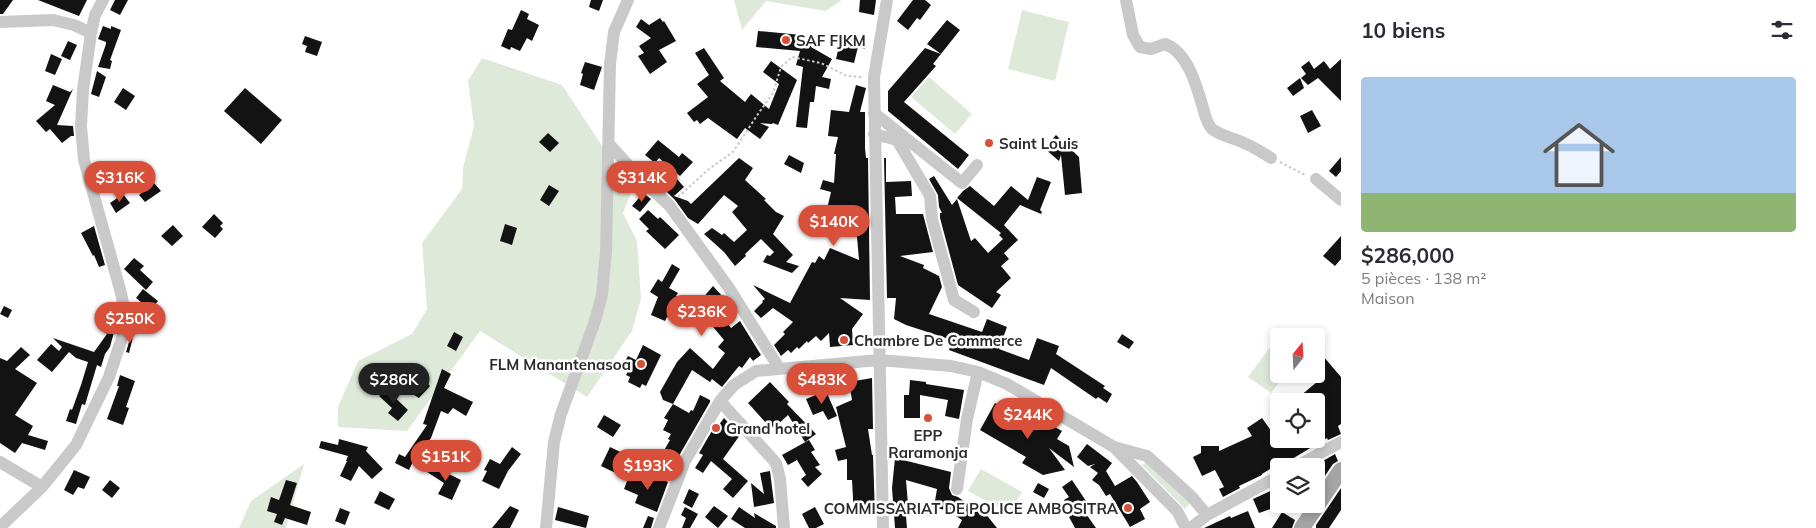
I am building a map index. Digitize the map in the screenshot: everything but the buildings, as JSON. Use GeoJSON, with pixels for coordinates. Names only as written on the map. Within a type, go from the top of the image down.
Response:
{"type":"FeatureCollection","features":[{"type":"Feature","properties":{"kind":"main road"},"geometry":{"type":"LineString","coordinates":[[1302,528],[1341,470]]}},
{"type":"Feature","properties":{"kind":"street"},"geometry":{"type":"LineString","coordinates":[[0,527],[42,487],[76,445],[109,377],[123,336],[126,317],[84,160],[81,126],[83,90],[91,33],[95,15],[103,0]]}},
{"type":"Feature","properties":{"kind":"street"},"geometry":{"type":"LineString","coordinates":[[546,528],[554,442],[561,414],[595,321],[602,295],[606,252],[610,64],[614,32],[628,0]]}},
{"type":"Feature","properties":{"kind":"street"},"geometry":{"type":"LineString","coordinates":[[883,528],[874,77],[887,0]]}},
{"type":"Feature","properties":{"kind":"street"},"geometry":{"type":"LineString","coordinates":[[1126,0],[1133,35],[1140,47],[1151,49],[1165,44],[1174,46],[1190,69],[1207,122],[1212,129],[1245,143],[1271,158]]}},
{"type":"Feature","properties":{"kind":"street"},"geometry":{"type":"LineString","coordinates":[[0,22],[53,20],[91,33]]}},
{"type":"Feature","properties":{"kind":"street"},"geometry":{"type":"LineString","coordinates":[[874,113],[962,183],[977,165]]}},
{"type":"Feature","properties":{"kind":"street"},"geometry":{"type":"LineString","coordinates":[[874,134],[897,140],[930,196],[932,220],[954,300],[974,312]]}},
{"type":"Feature","properties":{"kind":"street"},"geometry":{"type":"LineString","coordinates":[[609,144],[638,176],[669,205],[729,288],[779,368]]}},
{"type":"Feature","properties":{"kind":"street"},"geometry":{"type":"LineString","coordinates":[[1316,179],[1341,200]]}},
{"type":"Feature","properties":{"kind":"street"},"geometry":{"type":"LineString","coordinates":[[658,528],[685,461],[720,401],[734,385],[756,371],[879,360],[950,366],[978,372],[1007,384],[1114,446],[1146,456],[1192,497],[1207,515]]}},
{"type":"Feature","properties":{"kind":"street"},"geometry":{"type":"LineString","coordinates":[[957,489],[967,419],[978,372]]}},
{"type":"Feature","properties":{"kind":"street"},"geometry":{"type":"LineString","coordinates":[[720,401],[776,463],[780,479],[784,528]]}},
{"type":"Feature","properties":{"kind":"street"},"geometry":{"type":"LineString","coordinates":[[1312,458],[1341,442]]}},
{"type":"Feature","properties":{"kind":"street"},"geometry":{"type":"LineString","coordinates":[[1114,446],[1177,511],[1186,528]]}},
{"type":"Feature","properties":{"kind":"street"},"geometry":{"type":"LineString","coordinates":[[0,462],[42,487]]}},
{"type":"Feature","properties":{"kind":"street"},"geometry":{"type":"LineString","coordinates":[[1190,528],[1207,515],[1270,481]]}},
{"type":"Feature","properties":{"kind":"path"},"geometry":{"type":"LineString","coordinates":[[669,205],[710,169],[733,152],[773,93],[781,67],[792,57],[821,62],[847,76],[874,77]]}},
{"type":"Feature","properties":{"kind":"path"},"geometry":{"type":"LineString","coordinates":[[1271,158],[1316,179]]}},
{"type":"Feature","properties":{"kind":"green space"},"geometry":{"type":"Polygon","coordinates":[[[734,0],[842,0],[826,11],[766,1],[742,30],[734,0]]]}},
{"type":"Feature","properties":{"kind":"green space"},"geometry":{"type":"Polygon","coordinates":[[[1022,10],[1069,22],[1055,81],[1008,69],[1022,10]]]}},
{"type":"Feature","properties":{"kind":"green space"},"geometry":{"type":"Polygon","coordinates":[[[482,58],[562,85],[616,167],[638,176],[623,213],[637,241],[641,299],[632,331],[587,397],[480,331],[407,431],[338,427],[338,407],[358,361],[412,334],[427,309],[422,243],[462,189],[463,167],[474,126],[468,81],[482,58]]]}},
{"type":"Feature","properties":{"kind":"green space"},"geometry":{"type":"Polygon","coordinates":[[[929,77],[972,114],[955,134],[911,97],[929,77]]]}},
{"type":"Feature","properties":{"kind":"green space"},"geometry":{"type":"Polygon","coordinates":[[[1270,347],[1270,383],[1278,383],[1271,393],[1248,377],[1270,347]]]}},
{"type":"Feature","properties":{"kind":"green space"},"geometry":{"type":"Polygon","coordinates":[[[1148,460],[1190,503],[1185,509],[1142,465],[1148,460]]]}},
{"type":"Feature","properties":{"kind":"green space"},"geometry":{"type":"Polygon","coordinates":[[[304,464],[286,528],[239,528],[251,501],[304,464]]]}},
{"type":"Feature","properties":{"kind":"green space"},"geometry":{"type":"Polygon","coordinates":[[[981,469],[1022,492],[1009,514],[968,491],[981,469]]]}},
{"type":"Feature","properties":{"kind":"place","name":"SAF FJKM"},"geometry":{"type":"Point","coordinates":[786,40]}},
{"type":"Feature","properties":{"kind":"place","name":"Saint Louis"},"geometry":{"type":"Point","coordinates":[989,143]}},
{"type":"Feature","properties":{"kind":"place","name":"Chambre De Commerce"},"geometry":{"type":"Point","coordinates":[844,340]}},
{"type":"Feature","properties":{"kind":"place","name":"FLM Manantenasoa"},"geometry":{"type":"Point","coordinates":[641,364]}},
{"type":"Feature","properties":{"kind":"place","name":"EPP Raramonja"},"geometry":{"type":"Point","coordinates":[928,418]}},
{"type":"Feature","properties":{"kind":"place","name":"Grand hotel"},"geometry":{"type":"Point","coordinates":[716,428]}},
{"type":"Feature","properties":{"kind":"place","name":"COMMISSARIAT DE POLICE AMBOSITRA"},"geometry":{"type":"Point","coordinates":[1128,508]}}]}
